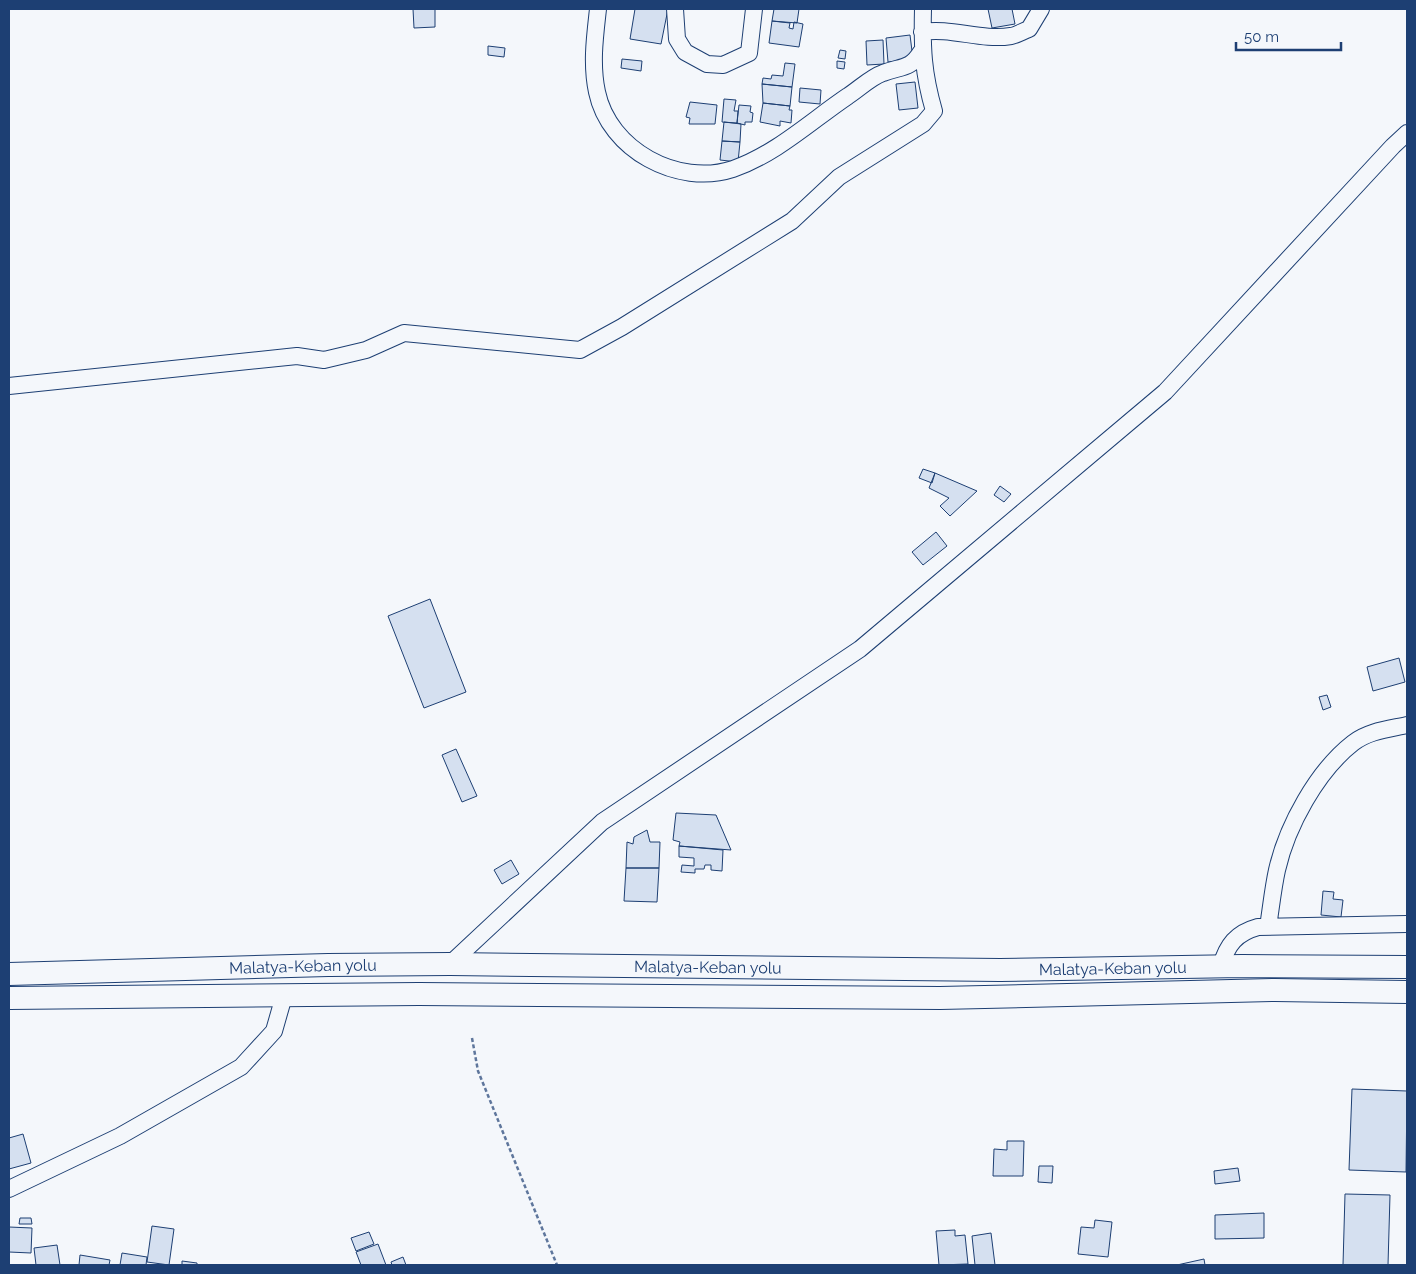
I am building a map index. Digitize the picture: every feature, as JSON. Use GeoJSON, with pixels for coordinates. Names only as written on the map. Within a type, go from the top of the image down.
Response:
{"type":"FeatureCollection","features":[{"type":"Feature","properties":{"kind":"highway","name":"Malatya-Keban yolu"},"geometry":{"type":"LineString","coordinates":[[9,974],[328,965],[450,964],[1000,970],[1221,966],[1407,967]]}},
{"type":"Feature","properties":{"kind":"highway","name":"Malatya-Keban yolu"},"geometry":{"type":"LineString","coordinates":[[9,998],[419,994],[940,998],[1275,990],[1407,992]]}},
{"type":"Feature","properties":{"kind":"street"},"geometry":{"type":"LineString","coordinates":[[598,9],[594,38],[594,68],[597,92],[602,110],[615,130],[632,147],[653,162],[674,170],[715,173],[752,160],[777,147],[882,73],[900,69],[915,62],[921,52]]}},
{"type":"Feature","properties":{"kind":"street"},"geometry":{"type":"LineString","coordinates":[[675,9],[677,39],[685,52],[707,64],[723,65],[749,53],[754,9]]}},
{"type":"Feature","properties":{"kind":"street"},"geometry":{"type":"LineString","coordinates":[[9,386],[297,356],[324,360],[366,350],[404,333],[580,350],[622,327],[792,221],[839,177],[923,124],[934,111],[926,82],[921,52],[923,9]]}},
{"type":"Feature","properties":{"kind":"street"},"geometry":{"type":"LineString","coordinates":[[922,32],[938,29],[994,36],[1010,36],[1029,29],[1040,9]]}},
{"type":"Feature","properties":{"kind":"street"},"geometry":{"type":"LineString","coordinates":[[450,964],[602,822],[860,649],[1165,392],[1407,133]]}},
{"type":"Feature","properties":{"kind":"street"},"geometry":{"type":"LineString","coordinates":[[1268,927],[1277,869],[1302,806],[1320,779],[1354,742],[1376,732],[1407,726]]}},
{"type":"Feature","properties":{"kind":"street"},"geometry":{"type":"LineString","coordinates":[[1221,966],[1226,951],[1234,939],[1245,931],[1268,927],[1407,924]]}},
{"type":"Feature","properties":{"kind":"street"},"geometry":{"type":"LineString","coordinates":[[9,1189],[120,1136],[241,1067],[274,1031],[284,996]]}},
{"type":"Feature","properties":{"kind":"path"},"geometry":{"type":"LineString","coordinates":[[472,1038],[478,1071],[557,1265]]}},
{"type":"Feature","properties":{"kind":"building"},"geometry":{"type":"Polygon","coordinates":[[[413,9],[435,9],[435,27],[414,28],[413,9]]]}},
{"type":"Feature","properties":{"kind":"building"},"geometry":{"type":"Polygon","coordinates":[[[635,9],[668,9],[661,44],[630,39],[635,9]]]}},
{"type":"Feature","properties":{"kind":"building"},"geometry":{"type":"Polygon","coordinates":[[[774,9],[799,9],[797,23],[772,21],[774,9]]]}},
{"type":"Feature","properties":{"kind":"building"},"geometry":{"type":"Polygon","coordinates":[[[988,9],[1012,9],[1015,24],[992,28],[988,9]]]}},
{"type":"Feature","properties":{"kind":"building"},"geometry":{"type":"Polygon","coordinates":[[[772,21],[790,23],[789,28],[793,29],[794,22],[803,24],[799,47],[769,43],[772,21]]]}},
{"type":"Feature","properties":{"kind":"building"},"geometry":{"type":"Polygon","coordinates":[[[910,35],[913,59],[888,62],[886,38],[910,35]]]}},
{"type":"Feature","properties":{"kind":"building"},"geometry":{"type":"Polygon","coordinates":[[[883,40],[884,64],[867,65],[866,41],[883,40]]]}},
{"type":"Feature","properties":{"kind":"building"},"geometry":{"type":"Polygon","coordinates":[[[488,46],[505,48],[504,57],[488,55],[488,46]]]}},
{"type":"Feature","properties":{"kind":"building"},"geometry":{"type":"Polygon","coordinates":[[[840,50],[846,51],[845,59],[838,58],[840,50]]]}},
{"type":"Feature","properties":{"kind":"building"},"geometry":{"type":"Polygon","coordinates":[[[622,59],[642,61],[641,71],[621,68],[622,59]]]}},
{"type":"Feature","properties":{"kind":"building"},"geometry":{"type":"Polygon","coordinates":[[[837,61],[845,62],[844,69],[837,68],[837,61]]]}},
{"type":"Feature","properties":{"kind":"building"},"geometry":{"type":"Polygon","coordinates":[[[785,63],[795,64],[792,87],[762,84],[763,78],[771,79],[772,75],[783,76],[785,63]]]}},
{"type":"Feature","properties":{"kind":"building"},"geometry":{"type":"Polygon","coordinates":[[[915,82],[918,108],[899,110],[896,84],[915,82]]]}},
{"type":"Feature","properties":{"kind":"building"},"geometry":{"type":"Polygon","coordinates":[[[762,84],[792,87],[790,106],[763,103],[762,84]]]}},
{"type":"Feature","properties":{"kind":"building"},"geometry":{"type":"Polygon","coordinates":[[[800,88],[821,90],[820,104],[799,102],[800,88]]]}},
{"type":"Feature","properties":{"kind":"building"},"geometry":{"type":"Polygon","coordinates":[[[724,99],[736,100],[734,111],[738,111],[737,123],[722,122],[724,99]]]}},
{"type":"Feature","properties":{"kind":"building"},"geometry":{"type":"Polygon","coordinates":[[[690,102],[717,105],[715,124],[689,124],[690,118],[686,117],[690,102]]]}},
{"type":"Feature","properties":{"kind":"building"},"geometry":{"type":"Polygon","coordinates":[[[763,103],[790,106],[789,110],[792,110],[791,123],[780,121],[780,126],[760,122],[763,103]]]}},
{"type":"Feature","properties":{"kind":"building"},"geometry":{"type":"Polygon","coordinates":[[[739,105],[751,106],[750,112],[753,113],[752,122],[745,122],[745,125],[737,123],[739,105]]]}},
{"type":"Feature","properties":{"kind":"building"},"geometry":{"type":"Polygon","coordinates":[[[724,122],[741,124],[740,142],[722,141],[724,122]]]}},
{"type":"Feature","properties":{"kind":"building"},"geometry":{"type":"Polygon","coordinates":[[[722,141],[740,142],[738,162],[720,160],[722,141]]]}},
{"type":"Feature","properties":{"kind":"building"},"geometry":{"type":"Polygon","coordinates":[[[923,469],[935,473],[932,483],[919,478],[923,469]]]}},
{"type":"Feature","properties":{"kind":"building"},"geometry":{"type":"Polygon","coordinates":[[[935,473],[977,491],[950,516],[940,506],[949,498],[929,488],[935,473]]]}},
{"type":"Feature","properties":{"kind":"building"},"geometry":{"type":"Polygon","coordinates":[[[1000,486],[1011,494],[1004,502],[994,495],[1000,486]]]}},
{"type":"Feature","properties":{"kind":"building"},"geometry":{"type":"Polygon","coordinates":[[[936,532],[947,546],[923,565],[912,552],[936,532]]]}},
{"type":"Feature","properties":{"kind":"building"},"geometry":{"type":"Polygon","coordinates":[[[430,599],[466,692],[424,708],[388,616],[430,599]]]}},
{"type":"Feature","properties":{"kind":"building"},"geometry":{"type":"Polygon","coordinates":[[[1399,658],[1405,682],[1373,691],[1367,667],[1399,658]]]}},
{"type":"Feature","properties":{"kind":"building"},"geometry":{"type":"Polygon","coordinates":[[[1327,695],[1331,707],[1323,710],[1319,697],[1327,695]]]}},
{"type":"Feature","properties":{"kind":"building"},"geometry":{"type":"Polygon","coordinates":[[[456,749],[477,796],[462,802],[442,755],[456,749]]]}},
{"type":"Feature","properties":{"kind":"building"},"geometry":{"type":"Polygon","coordinates":[[[676,813],[716,815],[731,850],[679,846],[680,842],[673,840],[676,813]]]}},
{"type":"Feature","properties":{"kind":"building"},"geometry":{"type":"Polygon","coordinates":[[[647,830],[650,842],[660,842],[659,868],[626,868],[627,842],[633,844],[634,837],[647,830]]]}},
{"type":"Feature","properties":{"kind":"building"},"geometry":{"type":"Polygon","coordinates":[[[679,846],[723,850],[722,871],[711,870],[711,865],[705,865],[704,869],[695,869],[695,873],[681,872],[682,865],[694,866],[694,858],[679,857],[679,846]]]}},
{"type":"Feature","properties":{"kind":"building"},"geometry":{"type":"Polygon","coordinates":[[[511,860],[519,874],[502,884],[494,870],[511,860]]]}},
{"type":"Feature","properties":{"kind":"building"},"geometry":{"type":"Polygon","coordinates":[[[626,868],[659,868],[657,902],[624,901],[626,868]]]}},
{"type":"Feature","properties":{"kind":"building"},"geometry":{"type":"Polygon","coordinates":[[[1323,891],[1334,892],[1333,899],[1343,900],[1341,917],[1321,915],[1323,891]]]}},
{"type":"Feature","properties":{"kind":"building"},"geometry":{"type":"Polygon","coordinates":[[[1352,1089],[1407,1091],[1406,1172],[1349,1170],[1352,1089]]]}},
{"type":"Feature","properties":{"kind":"building"},"geometry":{"type":"Polygon","coordinates":[[[23,1134],[31,1163],[9,1169],[9,1138],[23,1134]]]}},
{"type":"Feature","properties":{"kind":"building"},"geometry":{"type":"Polygon","coordinates":[[[1007,1141],[1024,1141],[1023,1176],[993,1176],[994,1149],[1007,1150],[1007,1141]]]}},
{"type":"Feature","properties":{"kind":"building"},"geometry":{"type":"Polygon","coordinates":[[[1039,1166],[1053,1166],[1052,1183],[1038,1182],[1039,1166]]]}},
{"type":"Feature","properties":{"kind":"building"},"geometry":{"type":"Polygon","coordinates":[[[1238,1168],[1240,1181],[1215,1184],[1214,1171],[1238,1168]]]}},
{"type":"Feature","properties":{"kind":"building"},"geometry":{"type":"Polygon","coordinates":[[[1345,1194],[1390,1195],[1388,1265],[1343,1265],[1345,1194]]]}},
{"type":"Feature","properties":{"kind":"building"},"geometry":{"type":"Polygon","coordinates":[[[1264,1213],[1264,1238],[1215,1239],[1215,1215],[1264,1213]]]}},
{"type":"Feature","properties":{"kind":"building"},"geometry":{"type":"Polygon","coordinates":[[[20,1218],[31,1218],[32,1224],[19,1224],[20,1218]]]}},
{"type":"Feature","properties":{"kind":"building"},"geometry":{"type":"Polygon","coordinates":[[[1095,1220],[1112,1222],[1108,1257],[1078,1254],[1081,1227],[1094,1228],[1095,1220]]]}},
{"type":"Feature","properties":{"kind":"building"},"geometry":{"type":"Polygon","coordinates":[[[152,1226],[174,1229],[169,1265],[147,1262],[152,1226]]]}},
{"type":"Feature","properties":{"kind":"building"},"geometry":{"type":"Polygon","coordinates":[[[9,1227],[32,1228],[31,1253],[9,1252],[9,1227]]]}},
{"type":"Feature","properties":{"kind":"building"},"geometry":{"type":"Polygon","coordinates":[[[955,1230],[955,1236],[965,1235],[968,1264],[939,1265],[936,1231],[955,1230]]]}},
{"type":"Feature","properties":{"kind":"building"},"geometry":{"type":"Polygon","coordinates":[[[369,1232],[374,1244],[356,1251],[351,1238],[369,1232]]]}},
{"type":"Feature","properties":{"kind":"building"},"geometry":{"type":"Polygon","coordinates":[[[991,1233],[995,1265],[975,1265],[972,1236],[991,1233]]]}},
{"type":"Feature","properties":{"kind":"building"},"geometry":{"type":"Polygon","coordinates":[[[378,1244],[386,1265],[361,1265],[356,1252],[378,1244]]]}},
{"type":"Feature","properties":{"kind":"building"},"geometry":{"type":"Polygon","coordinates":[[[57,1245],[60,1265],[36,1265],[34,1248],[57,1245]]]}},
{"type":"Feature","properties":{"kind":"building"},"geometry":{"type":"Polygon","coordinates":[[[122,1253],[147,1257],[146,1265],[120,1265],[122,1253]]]}},
{"type":"Feature","properties":{"kind":"building"},"geometry":{"type":"Polygon","coordinates":[[[80,1255],[110,1260],[109,1265],[79,1265],[80,1255]]]}},
{"type":"Feature","properties":{"kind":"building"},"geometry":{"type":"Polygon","coordinates":[[[403,1257],[406,1265],[392,1265],[391,1262],[403,1257]]]}},
{"type":"Feature","properties":{"kind":"building"},"geometry":{"type":"Polygon","coordinates":[[[1204,1259],[1205,1265],[1177,1265],[1204,1259]]]}},
{"type":"Feature","properties":{"kind":"building"},"geometry":{"type":"Polygon","coordinates":[[[182,1261],[197,1263],[197,1265],[182,1265],[182,1261]]]}}]}
